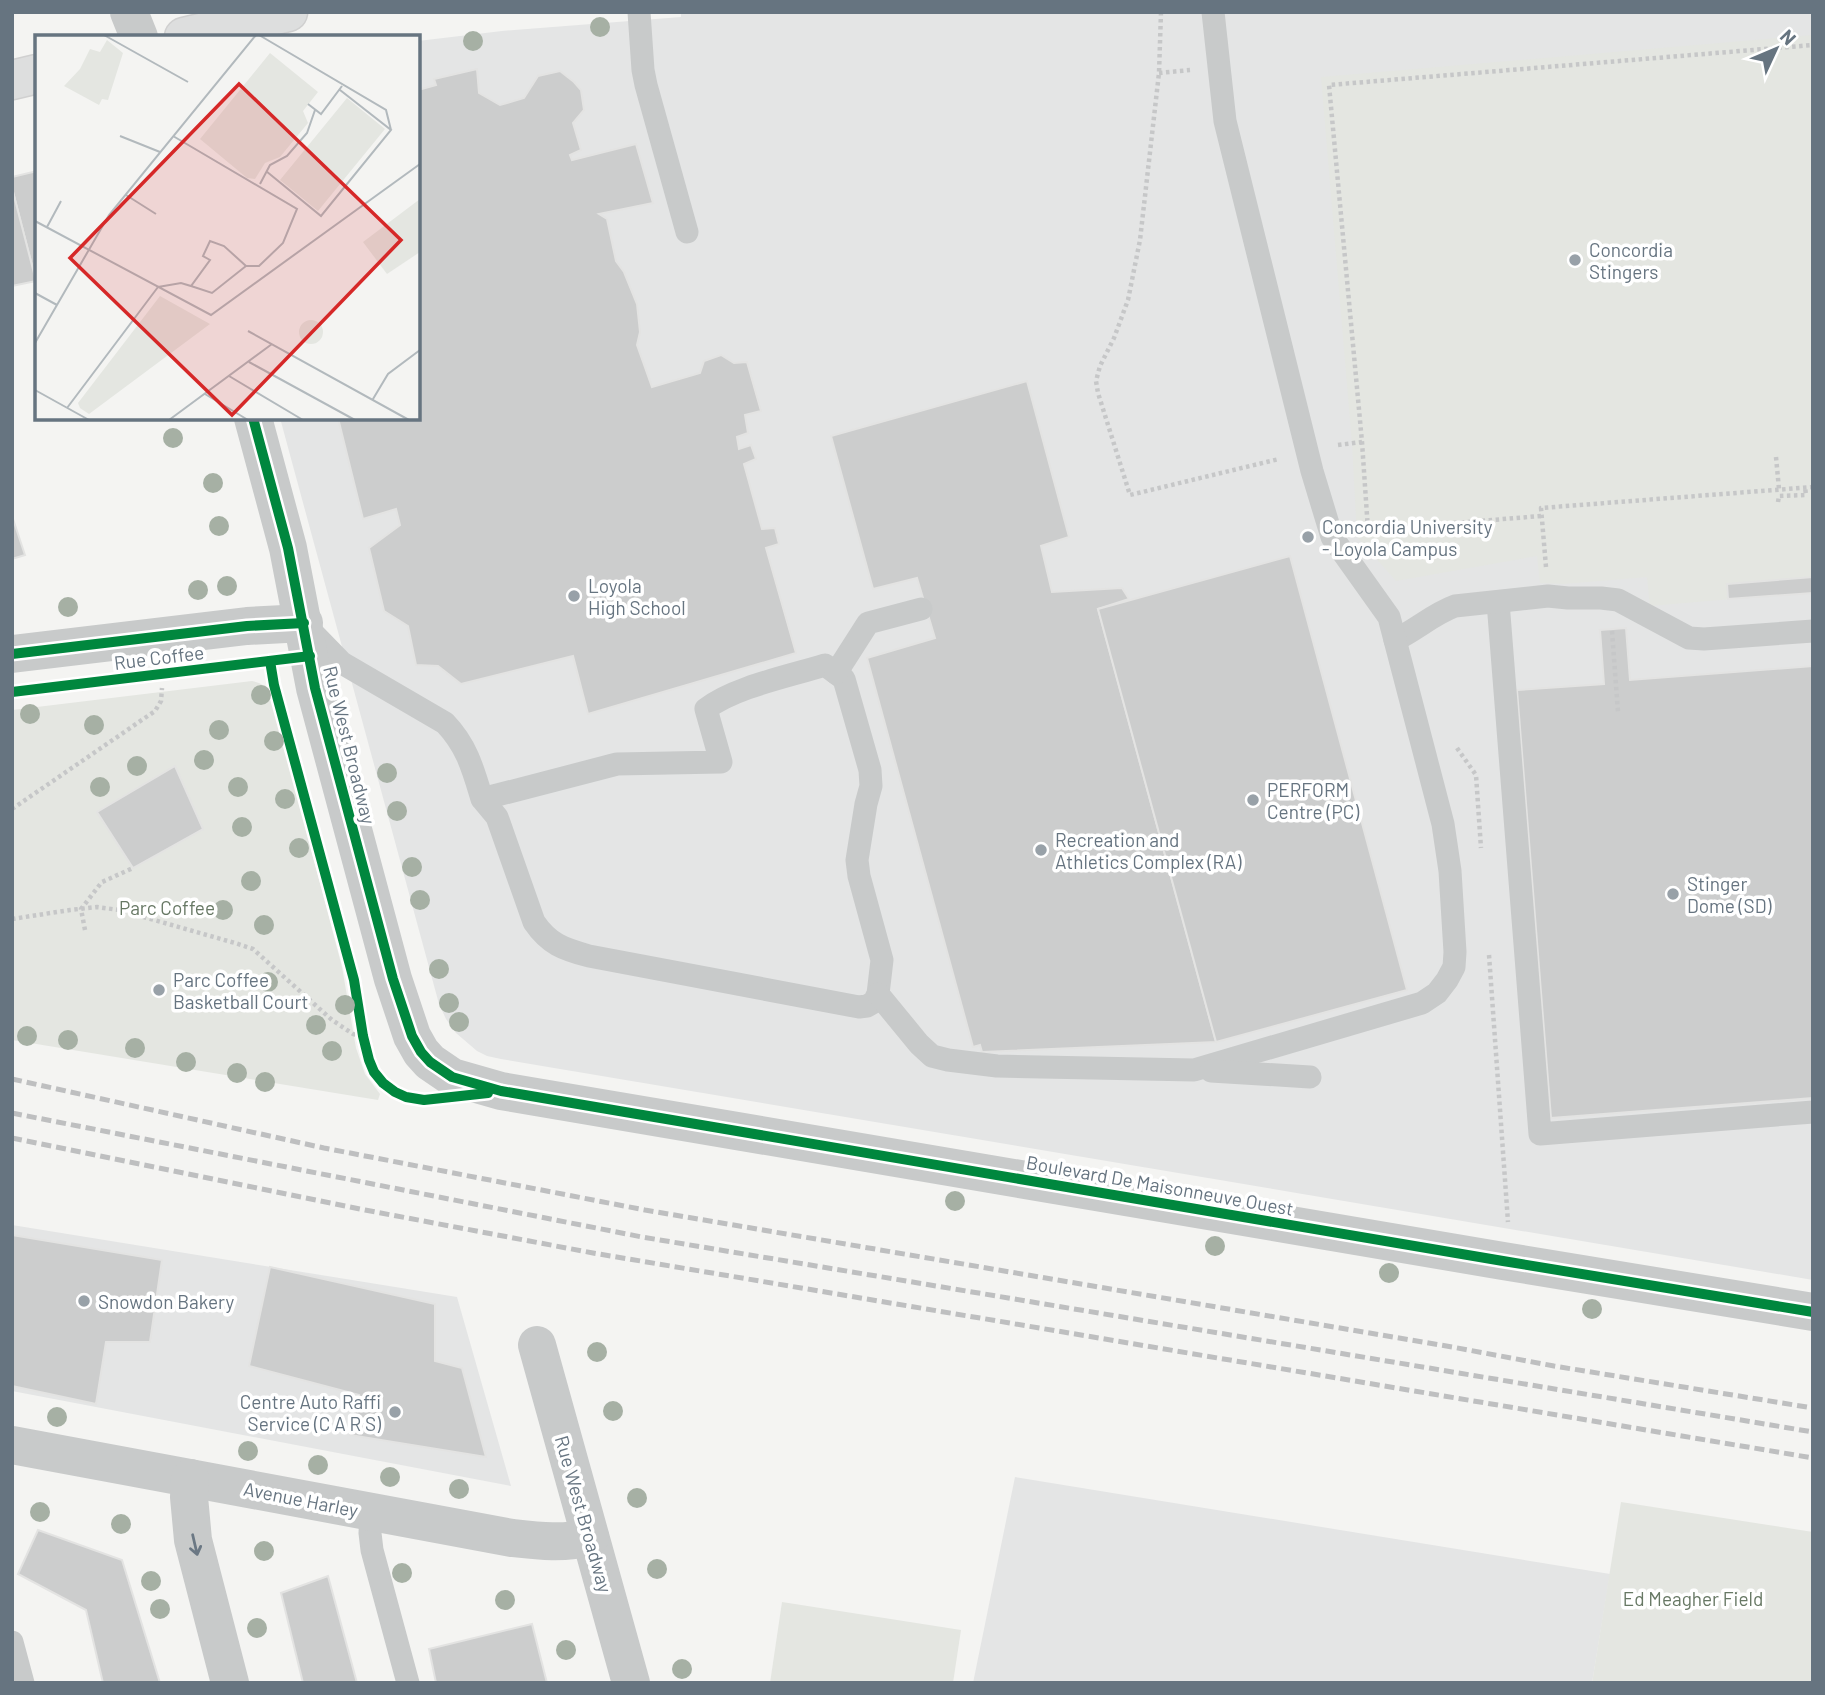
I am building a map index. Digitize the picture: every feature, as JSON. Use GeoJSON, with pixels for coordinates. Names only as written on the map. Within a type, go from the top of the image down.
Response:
{"type":"FeatureCollection","features":[{"type":"Feature","properties":{"kind":"main road"},"geometry":{"type":"LineString","coordinates":[[192,35],[288,12]]}},
{"type":"Feature","properties":{"kind":"main road"},"geometry":{"type":"LineString","coordinates":[[12,80],[35,74]]}},
{"type":"Feature","properties":{"kind":"street"},"geometry":{"type":"LineString","coordinates":[[129,12],[138,35]]}},
{"type":"Feature","properties":{"kind":"street","name":"Rue West Broadway"},"geometry":{"type":"LineString","coordinates":[[254,420],[288,548],[315,688],[393,979],[412,1036],[421,1052],[440,1069]]}},
{"type":"Feature","properties":{"kind":"street","name":"Rue Coffee"},"geometry":{"type":"LineString","coordinates":[[12,654],[247,626],[304,624]]}},
{"type":"Feature","properties":{"kind":"street","name":"Boulevard De Maisonneuve Ouest"},"geometry":{"type":"LineString","coordinates":[[440,1069],[452,1077],[502,1091],[1813,1312]]}},
{"type":"Feature","properties":{"kind":"street","name":"Rue West Broadway"},"geometry":{"type":"LineString","coordinates":[[537,1345],[631,1683]]}},
{"type":"Feature","properties":{"kind":"street","name":"Avenue Harley"},"geometry":{"type":"LineString","coordinates":[[12,1445],[513,1538],[557,1541],[590,1537]]}},
{"type":"Feature","properties":{"kind":"street"},"geometry":{"type":"LineString","coordinates":[[190,1478],[193,1540],[230,1683]]}},
{"type":"Feature","properties":{"kind":"lane"},"geometry":{"type":"LineString","coordinates":[[639,12],[646,85],[687,232]]}},
{"type":"Feature","properties":{"kind":"lane"},"geometry":{"type":"LineString","coordinates":[[1194,1070],[1422,1003],[1437,993],[1447,980],[1454,967],[1455,953],[1450,871],[1443,824],[1390,617],[1332,537],[1326,523],[1225,121],[1213,12]]}},
{"type":"Feature","properties":{"kind":"lane"},"geometry":{"type":"LineString","coordinates":[[1395,640],[1455,606],[1548,596],[1618,600],[1689,639],[1813,631]]}},
{"type":"Feature","properties":{"kind":"lane"},"geometry":{"type":"LineString","coordinates":[[1498,602],[1540,1134],[1813,1112]]}},
{"type":"Feature","properties":{"kind":"lane"},"geometry":{"type":"LineString","coordinates":[[836,673],[868,623],[921,609]]}},
{"type":"Feature","properties":{"kind":"lane"},"geometry":{"type":"LineString","coordinates":[[304,624],[342,663],[445,723],[457,736],[472,764],[482,799],[497,817],[534,922],[541,933],[554,944],[589,956],[859,1007],[874,1002],[878,994],[882,960],[857,860],[871,786],[870,770],[844,679],[825,666],[731,694],[706,709],[721,762],[617,764],[482,799]]}},
{"type":"Feature","properties":{"kind":"lane"},"geometry":{"type":"LineString","coordinates":[[878,994],[919,1044],[932,1056],[948,1060],[997,1066],[1194,1070],[1310,1077]]}},
{"type":"Feature","properties":{"kind":"lane"},"geometry":{"type":"LineString","coordinates":[[370,1512],[372,1550],[408,1683]]}},
{"type":"Feature","properties":{"kind":"lane"},"geometry":{"type":"LineString","coordinates":[[12,1642],[23,1683]]}},
{"type":"Feature","properties":{"kind":"path"},"geometry":{"type":"LineString","coordinates":[[1161,12],[1159,73],[1140,240],[1128,300],[1100,366],[1096,381],[1098,393],[1130,495],[1289,457]]}},
{"type":"Feature","properties":{"kind":"path"},"geometry":{"type":"LineString","coordinates":[[1541,516],[1368,530],[1329,85],[1813,45]]}},
{"type":"Feature","properties":{"kind":"path"},"geometry":{"type":"LineString","coordinates":[[1776,457],[1779,489]]}},
{"type":"Feature","properties":{"kind":"path"},"geometry":{"type":"LineString","coordinates":[[1546,570],[1541,508],[1813,486]]}},
{"type":"Feature","properties":{"kind":"path"},"geometry":{"type":"LineString","coordinates":[[1778,502],[1779,496],[1806,495],[1805,487]]}},
{"type":"Feature","properties":{"kind":"path"},"geometry":{"type":"LineString","coordinates":[[1611,630],[1618,712]]}},
{"type":"Feature","properties":{"kind":"path"},"geometry":{"type":"LineString","coordinates":[[12,809],[155,710],[162,701],[160,674]]}},
{"type":"Feature","properties":{"kind":"path"},"geometry":{"type":"LineString","coordinates":[[85,930],[81,909],[102,882],[133,868]]}},
{"type":"Feature","properties":{"kind":"path"},"geometry":{"type":"LineString","coordinates":[[12,919],[97,907],[119,910],[253,949],[332,1020],[354,1034],[363,1036]]}},
{"type":"Feature","properties":{"kind":"path"},"geometry":{"type":"LineString","coordinates":[[1500,1131],[1509,1226]]}},
{"type":"Feature","properties":{"kind":"shaded area","name":"Concordia University - Loyola Campus"},"geometry":{"type":"Polygon","coordinates":[[[681,12],[1813,12],[1813,1280],[501,1059],[477,1051],[456,1033],[439,1004],[281,420],[420,420],[420,41],[502,31],[681,17],[681,12]]]}},
{"type":"Feature","properties":{"kind":"shaded area"},"geometry":{"type":"Polygon","coordinates":[[[12,1225],[457,1297],[511,1486],[12,1391],[12,1225]]]}},
{"type":"Feature","properties":{"kind":"shaded area"},"geometry":{"type":"Polygon","coordinates":[[[1015,1477],[1610,1574],[1592,1683],[973,1683],[1015,1477]]]}},
{"type":"Feature","properties":{"kind":"green space","name":"Concordia Stingers"},"geometry":{"type":"Polygon","coordinates":[[[1813,35],[1813,592],[1650,606],[1647,577],[1563,584],[1540,583],[1537,556],[1396,581],[1357,537],[1352,444],[1321,77],[1813,35]]]}},
{"type":"Feature","properties":{"kind":"green space","name":"Parc Coffee"},"geometry":{"type":"Polygon","coordinates":[[[252,681],[264,686],[271,697],[342,967],[356,1048],[365,1074],[380,1094],[378,1100],[12,1040],[12,710],[252,681]]]}},
{"type":"Feature","properties":{"kind":"green space","name":"Ed Meagher Field"},"geometry":{"type":"Polygon","coordinates":[[[1621,1502],[1813,1532],[1813,1683],[1592,1683],[1621,1502]]]}},
{"type":"Feature","properties":{"kind":"green space"},"geometry":{"type":"Polygon","coordinates":[[[782,1602],[961,1630],[953,1683],[770,1683],[782,1602]]]}},
{"type":"Feature","properties":{"kind":"building"},"geometry":{"type":"Polygon","coordinates":[[[477,69],[479,93],[500,105],[524,98],[538,76],[560,71],[581,90],[584,110],[573,123],[581,150],[570,155],[572,160],[636,144],[653,203],[599,214],[607,219],[616,261],[624,272],[637,304],[640,332],[637,345],[652,387],[700,373],[704,361],[721,355],[734,363],[747,362],[761,411],[745,415],[748,433],[737,437],[739,449],[751,445],[756,459],[744,464],[762,529],[775,528],[779,544],[766,548],[796,653],[588,714],[573,656],[461,684],[438,666],[416,665],[408,626],[384,611],[369,548],[400,525],[396,509],[363,519],[338,420],[420,420],[420,89],[436,85],[434,79],[477,69]]]}},
{"type":"Feature","properties":{"kind":"building"},"geometry":{"type":"Polygon","coordinates":[[[35,171],[35,277],[12,188],[12,177],[35,171]]]}},
{"type":"Feature","properties":{"kind":"building"},"geometry":{"type":"Polygon","coordinates":[[[12,188],[35,281],[12,286],[12,188]]]}},
{"type":"Feature","properties":{"kind":"building","name":"Recreation and Athletics Complex (RA)"},"geometry":{"type":"Polygon","coordinates":[[[1027,381],[1069,537],[1041,546],[1052,592],[1122,588],[1129,599],[1098,609],[1216,1042],[982,1052],[980,1045],[973,1047],[867,658],[935,638],[917,578],[873,589],[831,436],[1027,381]]]}},
{"type":"Feature","properties":{"kind":"building"},"geometry":{"type":"Polygon","coordinates":[[[12,516],[25,555],[12,559],[12,516]]]}},
{"type":"Feature","properties":{"kind":"building","name":"PERFORM Centre (PC)"},"geometry":{"type":"Polygon","coordinates":[[[1290,556],[1407,990],[1216,1042],[1098,609],[1290,556]]]}},
{"type":"Feature","properties":{"kind":"building"},"geometry":{"type":"Polygon","coordinates":[[[1813,577],[1813,593],[1728,599],[1727,584],[1813,577]]]}},
{"type":"Feature","properties":{"kind":"building","name":"Stinger Dome (SD)"},"geometry":{"type":"Polygon","coordinates":[[[1626,628],[1630,680],[1813,666],[1813,1098],[1551,1118],[1517,690],[1604,684],[1600,630],[1626,628]]]}},
{"type":"Feature","properties":{"kind":"building"},"geometry":{"type":"Polygon","coordinates":[[[175,766],[203,829],[133,868],[97,812],[175,766]]]}},
{"type":"Feature","properties":{"kind":"building","name":"Snowdon Bakery"},"geometry":{"type":"Polygon","coordinates":[[[12,1235],[162,1260],[150,1342],[106,1342],[96,1404],[12,1386],[12,1235]]]}},
{"type":"Feature","properties":{"kind":"building"},"geometry":{"type":"Polygon","coordinates":[[[270,1267],[435,1304],[435,1361],[462,1368],[486,1457],[350,1435],[359,1395],[249,1366],[270,1267]]]}},
{"type":"Feature","properties":{"kind":"building"},"geometry":{"type":"Polygon","coordinates":[[[38,1530],[122,1560],[160,1683],[103,1683],[86,1610],[18,1574],[38,1530]]]}},
{"type":"Feature","properties":{"kind":"building"},"geometry":{"type":"Polygon","coordinates":[[[328,1576],[357,1683],[303,1683],[281,1593],[328,1576]]]}},
{"type":"Feature","properties":{"kind":"building"},"geometry":{"type":"Polygon","coordinates":[[[532,1624],[547,1683],[436,1683],[429,1649],[532,1624]]]}},
{"type":"Feature","properties":{"kind":"railway"},"geometry":{"type":"LineString","coordinates":[[12,1079],[324,1148],[645,1210],[1813,1408]]}},
{"type":"Feature","properties":{"kind":"railway"},"geometry":{"type":"LineString","coordinates":[[12,1113],[642,1237],[1813,1432]]}},
{"type":"Feature","properties":{"kind":"railway"},"geometry":{"type":"LineString","coordinates":[[12,1138],[593,1253],[1813,1458]]}},
{"type":"Feature","properties":{"kind":"cycle path"},"geometry":{"type":"LineString","coordinates":[[254,420],[288,548],[315,688],[393,979],[412,1036],[421,1052],[430,1062],[452,1077],[501,1091],[1813,1312]]}},
{"type":"Feature","properties":{"kind":"cycle path"},"geometry":{"type":"LineString","coordinates":[[12,654],[247,626],[304,623]]}},
{"type":"Feature","properties":{"kind":"cycle path"},"geometry":{"type":"LineString","coordinates":[[12,692],[310,656]]}},
{"type":"Feature","properties":{"kind":"cycle path"},"geometry":{"type":"LineString","coordinates":[[270,661],[274,685],[354,980],[363,1036],[374,1072],[383,1083],[406,1097],[424,1100],[488,1093]]}},
{"type":"Feature","properties":{"kind":"place","name":"Concordia Stingers"},"geometry":{"type":"Point","coordinates":[1575,260]}},
{"type":"Feature","properties":{"kind":"place","name":"Concordia University - Loyola Campus"},"geometry":{"type":"Point","coordinates":[1308,537]}},
{"type":"Feature","properties":{"kind":"place","name":"Loyola High School"},"geometry":{"type":"Point","coordinates":[574,596]}},
{"type":"Feature","properties":{"kind":"place","name":"PERFORM Centre (PC)"},"geometry":{"type":"Point","coordinates":[1253,800]}},
{"type":"Feature","properties":{"kind":"place","name":"Recreation and Athletics Complex (RA)"},"geometry":{"type":"Point","coordinates":[1041,850]}},
{"type":"Feature","properties":{"kind":"place","name":"Stinger Dome (SD)"},"geometry":{"type":"Point","coordinates":[1673,894]}},
{"type":"Feature","properties":{"kind":"place","name":"Parc Coffee Basketball Court"},"geometry":{"type":"Point","coordinates":[159,990]}},
{"type":"Feature","properties":{"kind":"place","name":"Snowdon Bakery"},"geometry":{"type":"Point","coordinates":[84,1301]}},
{"type":"Feature","properties":{"kind":"place","name":"Centre Auto Raffi Service (C A R S)"},"geometry":{"type":"Point","coordinates":[395,1412]}}]}
